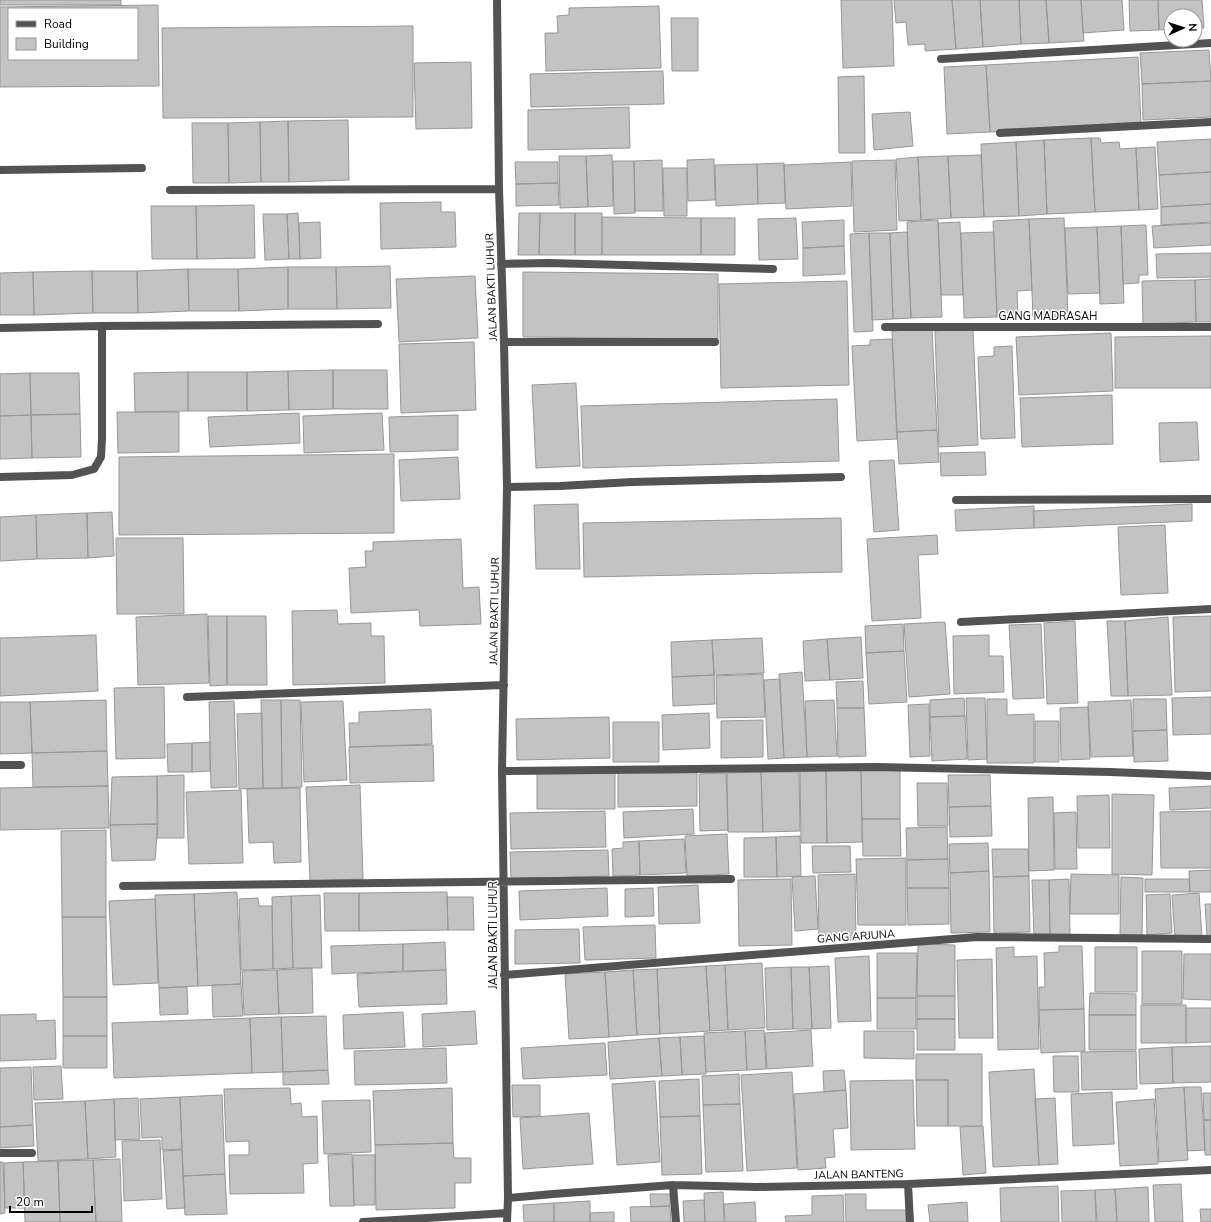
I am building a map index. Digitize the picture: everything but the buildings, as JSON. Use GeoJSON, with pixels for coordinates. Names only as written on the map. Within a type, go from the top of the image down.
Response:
{"type":"FeatureCollection","features":[{"type":"Feature","properties":{"kind":"street","name":"JALAN BAKTI LUHUR"},"geometry":{"type":"LineString","coordinates":[[497,0],[499,189],[507,487],[502,770],[508,1198],[507,1222]]}},
{"type":"Feature","properties":{"kind":"street"},"geometry":{"type":"LineString","coordinates":[[941,59],[1211,43]]}},
{"type":"Feature","properties":{"kind":"street"},"geometry":{"type":"LineString","coordinates":[[1000,133],[1211,122]]}},
{"type":"Feature","properties":{"kind":"street"},"geometry":{"type":"LineString","coordinates":[[0,170],[142,168]]}},
{"type":"Feature","properties":{"kind":"street"},"geometry":{"type":"LineString","coordinates":[[170,190],[499,189]]}},
{"type":"Feature","properties":{"kind":"street"},"geometry":{"type":"LineString","coordinates":[[501,264],[549,263],[773,269]]}},
{"type":"Feature","properties":{"kind":"street"},"geometry":{"type":"LineString","coordinates":[[0,328],[378,324]]}},
{"type":"Feature","properties":{"kind":"street"},"geometry":{"type":"LineString","coordinates":[[0,476],[72,475],[94,469],[101,457],[102,326]]}},
{"type":"Feature","properties":{"kind":"street","name":"GANG MADRASAH"},"geometry":{"type":"LineString","coordinates":[[885,327],[1211,327]]}},
{"type":"Feature","properties":{"kind":"street"},"geometry":{"type":"LineString","coordinates":[[504,342],[715,342]]}},
{"type":"Feature","properties":{"kind":"street"},"geometry":{"type":"LineString","coordinates":[[507,487],[632,482],[841,478]]}},
{"type":"Feature","properties":{"kind":"street"},"geometry":{"type":"LineString","coordinates":[[956,500],[1211,499]]}},
{"type":"Feature","properties":{"kind":"street"},"geometry":{"type":"LineString","coordinates":[[961,622],[1211,610]]}},
{"type":"Feature","properties":{"kind":"street"},"geometry":{"type":"LineString","coordinates":[[186,697],[504,685]]}},
{"type":"Feature","properties":{"kind":"street"},"geometry":{"type":"LineString","coordinates":[[0,766],[21,765]]}},
{"type":"Feature","properties":{"kind":"street"},"geometry":{"type":"LineString","coordinates":[[502,770],[876,767],[1110,772],[1211,776]]}},
{"type":"Feature","properties":{"kind":"street"},"geometry":{"type":"LineString","coordinates":[[123,886],[731,879]]}},
{"type":"Feature","properties":{"kind":"street","name":"GANG ARJUNA"},"geometry":{"type":"LineString","coordinates":[[504,975],[977,938],[1211,939]]}},
{"type":"Feature","properties":{"kind":"street"},"geometry":{"type":"LineString","coordinates":[[0,1153],[32,1153]]}},
{"type":"Feature","properties":{"kind":"street","name":"JALAN BANTENG"},"geometry":{"type":"LineString","coordinates":[[508,1198],[673,1185],[757,1187],[908,1184],[1211,1170]]}},
{"type":"Feature","properties":{"kind":"street"},"geometry":{"type":"LineString","coordinates":[[908,1184],[910,1222]]}},
{"type":"Feature","properties":{"kind":"street"},"geometry":{"type":"LineString","coordinates":[[673,1185],[676,1222]]}},
{"type":"Feature","properties":{"kind":"street"},"geometry":{"type":"LineString","coordinates":[[363,1222],[507,1213]]}}]}
